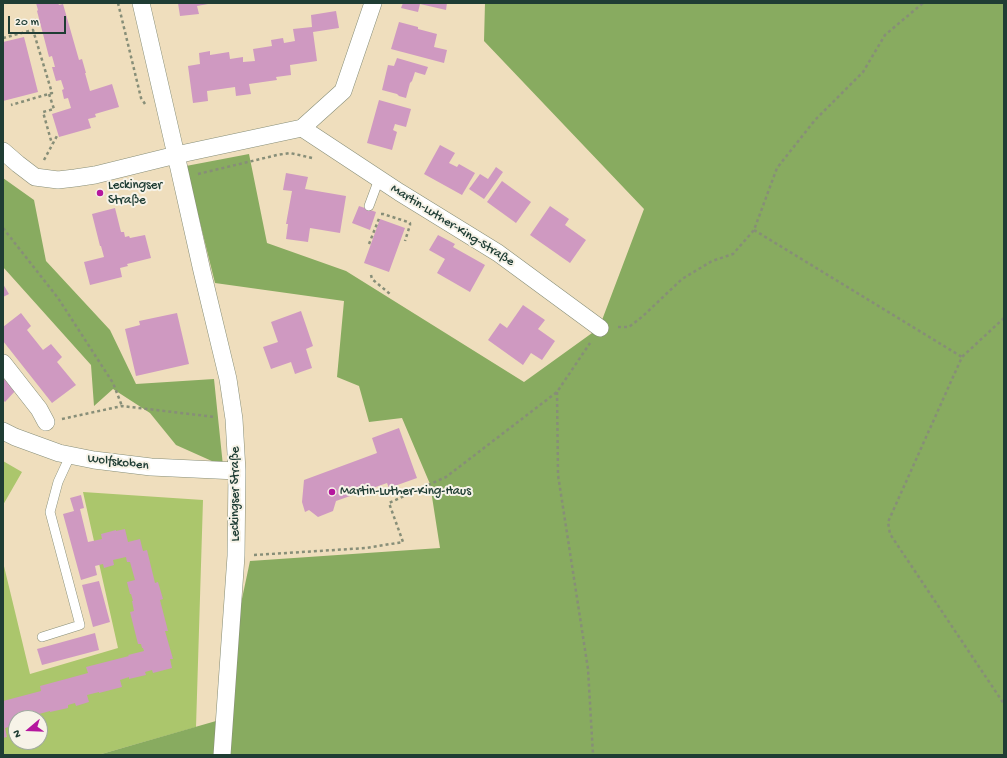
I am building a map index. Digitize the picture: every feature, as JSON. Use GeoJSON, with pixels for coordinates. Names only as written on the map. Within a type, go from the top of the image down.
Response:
{"type":"FeatureCollection","features":[{"type":"Feature","properties":{"kind":"street","name":"Leckingser Straße"},"geometry":{"type":"LineString","coordinates":[[141,3],[228,379],[234,419],[237,471],[236,556],[222,755]]}},
{"type":"Feature","properties":{"kind":"street"},"geometry":{"type":"LineString","coordinates":[[3,151],[35,177],[58,180],[95,175],[176,155],[302,128],[343,91],[373,3]]}},
{"type":"Feature","properties":{"kind":"street","name":"Martin-Luther-King-Straße"},"geometry":{"type":"LineString","coordinates":[[302,128],[399,192],[498,253],[600,328]]}},
{"type":"Feature","properties":{"kind":"street"},"geometry":{"type":"LineString","coordinates":[[3,363],[39,409],[46,422]]}},
{"type":"Feature","properties":{"kind":"street","name":"Wolfskoben"},"geometry":{"type":"LineString","coordinates":[[3,431],[15,437],[70,456],[151,467],[237,471]]}},
{"type":"Feature","properties":{"kind":"lane"},"geometry":{"type":"LineString","coordinates":[[370,204],[379,179]]}},
{"type":"Feature","properties":{"kind":"lane"},"geometry":{"type":"LineString","coordinates":[[42,637],[80,625],[50,512],[58,482],[70,456]]}},
{"type":"Feature","properties":{"kind":"path"},"geometry":{"type":"LineString","coordinates":[[118,3],[141,98],[145,104]]}},
{"type":"Feature","properties":{"kind":"path"},"geometry":{"type":"LineString","coordinates":[[3,38],[33,30],[52,93],[10,104]]}},
{"type":"Feature","properties":{"kind":"path"},"geometry":{"type":"LineString","coordinates":[[49,94],[54,109],[43,112],[52,145]]}},
{"type":"Feature","properties":{"kind":"path"},"geometry":{"type":"LineString","coordinates":[[43,163],[58,134]]}},
{"type":"Feature","properties":{"kind":"path"},"geometry":{"type":"LineString","coordinates":[[181,178],[290,153],[315,160]]}},
{"type":"Feature","properties":{"kind":"path"},"geometry":{"type":"LineString","coordinates":[[369,244],[380,214],[378,209],[370,204]]}},
{"type":"Feature","properties":{"kind":"path"},"geometry":{"type":"LineString","coordinates":[[380,214],[410,223],[405,241]]}},
{"type":"Feature","properties":{"kind":"path"},"geometry":{"type":"LineString","coordinates":[[3,228],[58,298],[113,383],[122,406]]}},
{"type":"Feature","properties":{"kind":"path"},"geometry":{"type":"LineString","coordinates":[[754,230],[962,357]]}},
{"type":"Feature","properties":{"kind":"path"},"geometry":{"type":"LineString","coordinates":[[371,275],[372,279],[391,296]]}},
{"type":"Feature","properties":{"kind":"path"},"geometry":{"type":"LineString","coordinates":[[1004,318],[962,357],[888,522],[890,534],[1004,704]]}},
{"type":"Feature","properties":{"kind":"path"},"geometry":{"type":"LineString","coordinates":[[558,392],[558,475],[588,669],[593,755]]}},
{"type":"Feature","properties":{"kind":"path"},"geometry":{"type":"LineString","coordinates":[[46,422],[122,406],[234,419]]}},
{"type":"Feature","properties":{"kind":"green space"},"geometry":{"type":"Polygon","coordinates":[[[485,3],[1004,3],[1004,755],[98,755],[216,721],[250,561],[440,548],[430,484],[402,418],[369,422],[359,386],[337,377],[344,301],[215,283],[186,166],[249,154],[267,243],[346,271],[524,382],[599,328],[644,209],[484,41],[485,3]]]}},
{"type":"Feature","properties":{"kind":"green space"},"geometry":{"type":"Polygon","coordinates":[[[3,178],[34,200],[46,261],[110,330],[136,384],[214,379],[223,466],[176,445],[150,413],[113,389],[94,406],[91,365],[3,267],[3,178]]]}},
{"type":"Feature","properties":{"kind":"green space"},"geometry":{"type":"Polygon","coordinates":[[[3,461],[22,472],[3,505],[3,461]]]}},
{"type":"Feature","properties":{"kind":"green space"},"geometry":{"type":"Polygon","coordinates":[[[83,492],[203,500],[196,727],[98,755],[3,755],[3,562],[30,674],[118,648],[83,492]]]}},
{"type":"Feature","properties":{"kind":"building"},"geometry":{"type":"Polygon","coordinates":[[[36,3],[63,4],[79,60],[82,59],[90,91],[112,84],[119,107],[95,114],[96,117],[88,119],[91,128],[59,137],[52,114],[71,108],[68,98],[64,99],[62,90],[64,89],[61,80],[56,81],[52,67],[55,67],[52,56],[49,57],[36,3]]]}},
{"type":"Feature","properties":{"kind":"building"},"geometry":{"type":"Polygon","coordinates":[[[178,3],[208,4],[197,6],[199,14],[180,16],[178,3]]]}},
{"type":"Feature","properties":{"kind":"building"},"geometry":{"type":"Polygon","coordinates":[[[403,3],[447,3],[446,10],[420,4],[418,12],[401,8],[403,3]]]}},
{"type":"Feature","properties":{"kind":"building"},"geometry":{"type":"Polygon","coordinates":[[[336,11],[339,28],[313,32],[317,61],[290,65],[291,75],[276,77],[277,80],[249,84],[251,94],[236,96],[235,87],[207,91],[208,101],[193,103],[188,66],[200,64],[199,53],[210,51],[210,55],[229,52],[230,59],[243,57],[243,62],[255,61],[253,49],[272,46],[271,40],[283,38],[284,43],[295,41],[293,29],[312,27],[311,15],[336,11]]]}},
{"type":"Feature","properties":{"kind":"building"},"geometry":{"type":"Polygon","coordinates":[[[399,22],[437,34],[434,47],[447,50],[444,63],[391,49],[399,22]]]}},
{"type":"Feature","properties":{"kind":"building"},"geometry":{"type":"Polygon","coordinates":[[[24,37],[38,92],[3,101],[3,42],[24,37]]]}},
{"type":"Feature","properties":{"kind":"building"},"geometry":{"type":"Polygon","coordinates":[[[397,58],[428,67],[425,75],[415,72],[406,98],[382,90],[388,65],[394,66],[397,58]]]}},
{"type":"Feature","properties":{"kind":"building"},"geometry":{"type":"Polygon","coordinates":[[[379,100],[411,109],[406,127],[395,124],[393,130],[397,132],[392,150],[367,143],[379,100]]]}},
{"type":"Feature","properties":{"kind":"building"},"geometry":{"type":"Polygon","coordinates":[[[440,145],[455,153],[449,163],[457,167],[459,164],[475,173],[462,195],[424,174],[440,145]]]}},
{"type":"Feature","properties":{"kind":"building"},"geometry":{"type":"Polygon","coordinates":[[[496,167],[503,172],[484,199],[469,189],[480,174],[488,179],[496,167]]]}},
{"type":"Feature","properties":{"kind":"building"},"geometry":{"type":"Polygon","coordinates":[[[286,173],[308,177],[305,189],[346,196],[340,233],[310,228],[308,242],[286,239],[288,224],[286,224],[292,191],[283,190],[286,173]]]}},
{"type":"Feature","properties":{"kind":"building"},"geometry":{"type":"Polygon","coordinates":[[[502,181],[531,202],[516,223],[487,202],[502,181]]]}},
{"type":"Feature","properties":{"kind":"building"},"geometry":{"type":"Polygon","coordinates":[[[359,206],[376,212],[370,230],[352,223],[359,206]]]}},
{"type":"Feature","properties":{"kind":"building"},"geometry":{"type":"Polygon","coordinates":[[[550,206],[569,219],[565,225],[586,240],[570,263],[530,235],[550,206]]]}},
{"type":"Feature","properties":{"kind":"building"},"geometry":{"type":"Polygon","coordinates":[[[115,208],[121,232],[124,232],[125,237],[129,236],[130,238],[145,235],[151,258],[127,264],[128,266],[120,268],[122,277],[90,285],[84,262],[104,257],[92,214],[115,208]]]}},
{"type":"Feature","properties":{"kind":"building"},"geometry":{"type":"Polygon","coordinates":[[[380,219],[405,228],[389,272],[364,263],[380,219]]]}},
{"type":"Feature","properties":{"kind":"building"},"geometry":{"type":"Polygon","coordinates":[[[438,235],[455,244],[453,247],[485,265],[470,292],[437,273],[445,259],[429,250],[438,235]]]}},
{"type":"Feature","properties":{"kind":"building"},"geometry":{"type":"Polygon","coordinates":[[[3,284],[9,294],[3,297],[3,284]]]}},
{"type":"Feature","properties":{"kind":"building"},"geometry":{"type":"Polygon","coordinates":[[[523,305],[545,320],[538,329],[555,341],[542,360],[531,353],[523,365],[488,340],[500,323],[507,328],[523,305]]]}},
{"type":"Feature","properties":{"kind":"building"},"geometry":{"type":"Polygon","coordinates":[[[301,311],[313,346],[306,349],[312,368],[295,374],[291,362],[271,369],[263,347],[278,342],[271,322],[301,311]]]}},
{"type":"Feature","properties":{"kind":"building"},"geometry":{"type":"Polygon","coordinates":[[[21,313],[31,326],[27,330],[43,350],[51,344],[62,357],[57,362],[76,385],[52,403],[3,341],[3,327],[21,313]]]}},
{"type":"Feature","properties":{"kind":"building"},"geometry":{"type":"Polygon","coordinates":[[[177,313],[189,364],[136,376],[125,329],[140,325],[139,321],[177,313]]]}},
{"type":"Feature","properties":{"kind":"building"},"geometry":{"type":"Polygon","coordinates":[[[4,379],[16,390],[5,402],[3,400],[4,379]]]}},
{"type":"Feature","properties":{"kind":"building","name":"Martin-Luther-King-Haus"},"geometry":{"type":"Polygon","coordinates":[[[399,428],[417,478],[389,488],[387,483],[336,501],[333,511],[318,517],[309,510],[305,512],[302,502],[304,480],[377,453],[372,438],[399,428]]]}},
{"type":"Feature","properties":{"kind":"building"},"geometry":{"type":"Polygon","coordinates":[[[81,495],[84,508],[80,509],[88,542],[102,539],[101,534],[125,529],[128,542],[140,539],[143,551],[147,550],[155,583],[158,582],[163,599],[160,600],[168,631],[165,631],[173,659],[170,659],[172,668],[153,673],[152,670],[145,672],[146,675],[129,679],[129,677],[120,680],[122,687],[87,695],[89,702],[76,706],[75,703],[68,705],[68,708],[50,712],[48,710],[8,710],[8,727],[5,728],[7,737],[3,738],[3,701],[41,691],[40,686],[88,673],[86,667],[144,651],[141,644],[138,644],[130,612],[134,611],[133,601],[127,582],[135,580],[130,562],[127,562],[126,557],[113,560],[114,565],[104,568],[103,564],[95,566],[97,575],[81,580],[63,514],[74,511],[70,498],[81,495]]]}},
{"type":"Feature","properties":{"kind":"building"},"geometry":{"type":"Polygon","coordinates":[[[99,581],[110,622],[93,627],[82,585],[99,581]]]}},
{"type":"Feature","properties":{"kind":"building"},"geometry":{"type":"Polygon","coordinates":[[[95,633],[99,650],[42,665],[37,649],[95,633]]]}},
{"type":"Feature","properties":{"kind":"place","name":"Leckingser Straße"},"geometry":{"type":"Point","coordinates":[100,193]}},
{"type":"Feature","properties":{"kind":"place","name":"Martin-Luther-King-Haus"},"geometry":{"type":"Point","coordinates":[332,492]}}]}
